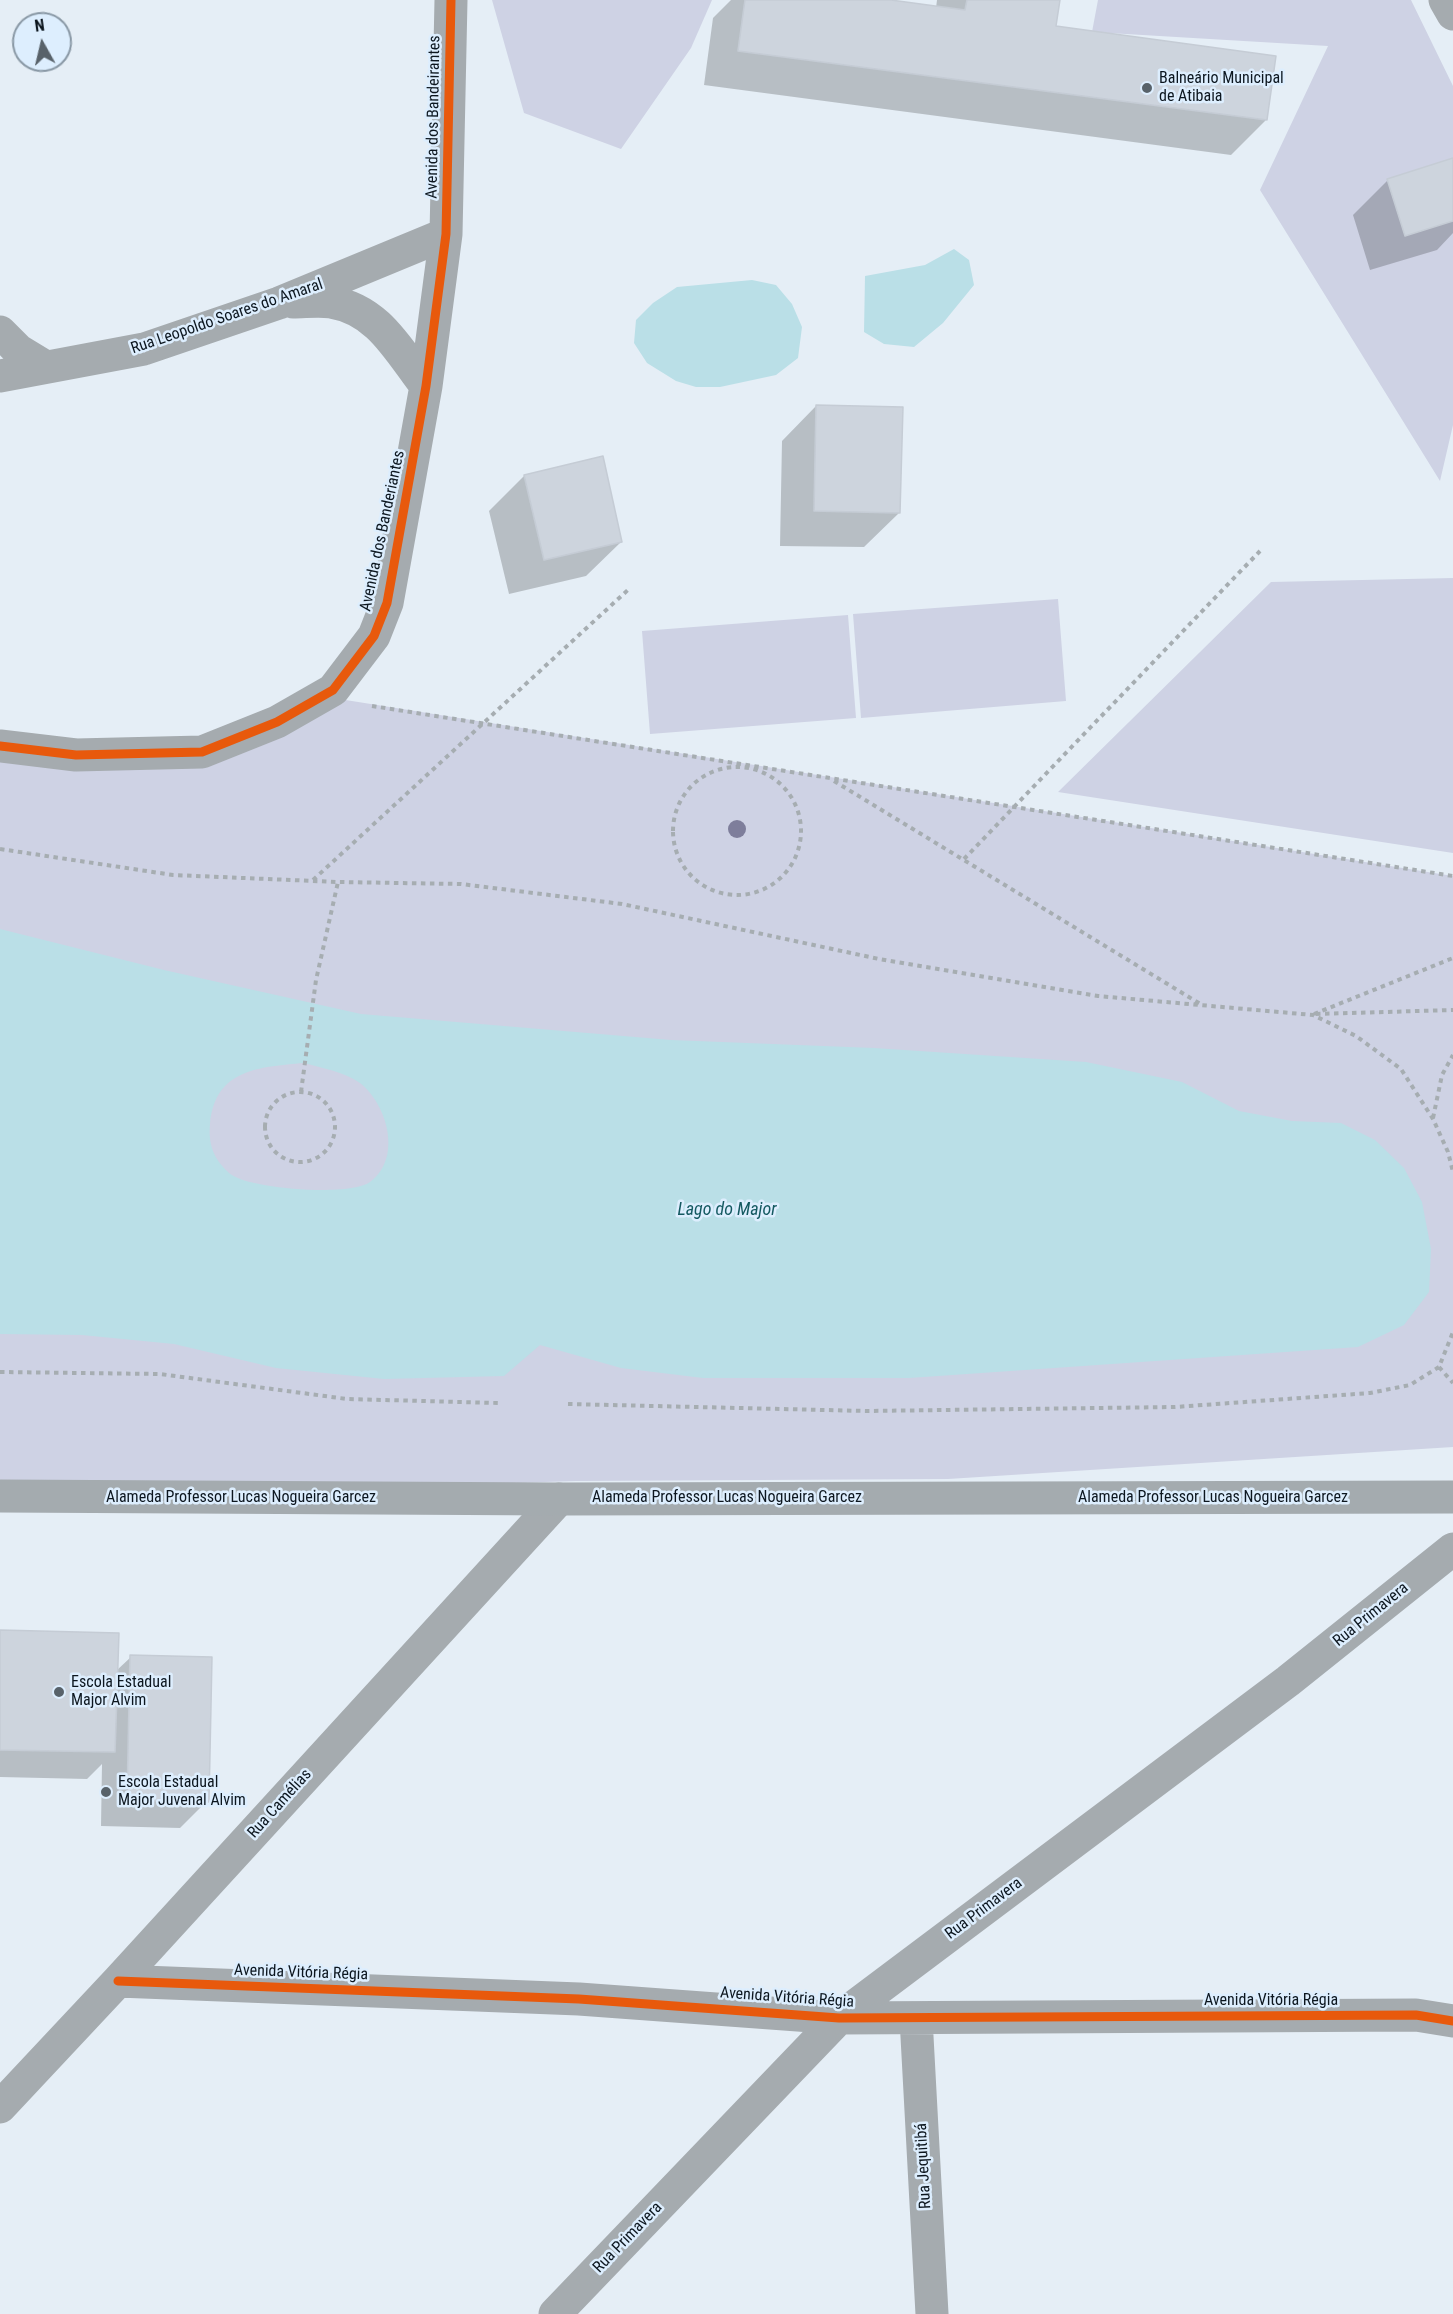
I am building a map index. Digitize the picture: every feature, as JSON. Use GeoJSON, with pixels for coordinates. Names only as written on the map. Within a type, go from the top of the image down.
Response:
{"type":"FeatureCollection","features":[{"type":"Feature","properties":{"kind":"main road","name":"Alameda Professor Lucas Nogueira Garcez"},"geometry":{"type":"LineString","coordinates":[[0,1496],[558,1499],[1453,1497]]}},
{"type":"Feature","properties":{"kind":"street","name":"Avenida dos Bandeirantes"},"geometry":{"type":"LineString","coordinates":[[446,234],[451,0]]}},
{"type":"Feature","properties":{"kind":"street"},"geometry":{"type":"LineString","coordinates":[[1447,0],[1453,3]]}},
{"type":"Feature","properties":{"kind":"street"},"geometry":{"type":"LineString","coordinates":[[1447,0],[1453,14]]}},
{"type":"Feature","properties":{"kind":"street","name":"Rua Leopoldo Soares do Amaral"},"geometry":{"type":"LineString","coordinates":[[0,376],[144,349],[279,303],[446,234]]}},
{"type":"Feature","properties":{"kind":"street","name":"Avenida dos Banderiantes"},"geometry":{"type":"LineString","coordinates":[[0,746],[76,755],[202,752],[277,722],[333,690],[374,636],[387,603],[426,386],[446,234]]}},
{"type":"Feature","properties":{"kind":"street"},"geometry":{"type":"LineString","coordinates":[[279,303],[330,302],[362,311],[385,331],[426,386]]}},
{"type":"Feature","properties":{"kind":"street"},"geometry":{"type":"LineString","coordinates":[[0,332],[18,350],[46,368]]}},
{"type":"Feature","properties":{"kind":"street","name":"Rua Camélias"},"geometry":{"type":"LineString","coordinates":[[0,2107],[558,1499]]}},
{"type":"Feature","properties":{"kind":"street","name":"Rua Primavera"},"geometry":{"type":"LineString","coordinates":[[555,2314],[839,2018],[1288,1681],[1453,1549]]}},
{"type":"Feature","properties":{"kind":"street","name":"Avenida Vitória Régia"},"geometry":{"type":"LineString","coordinates":[[118,1981],[579,1999],[839,2018],[1416,2015],[1453,2021]]}},
{"type":"Feature","properties":{"kind":"street","name":"Rua Jequitibá"},"geometry":{"type":"LineString","coordinates":[[916,2019],[932,2314]]}},
{"type":"Feature","properties":{"kind":"path"},"geometry":{"type":"LineString","coordinates":[[964,859],[1260,551]]}},
{"type":"Feature","properties":{"kind":"path"},"geometry":{"type":"LineString","coordinates":[[313,880],[630,588]]}},
{"type":"Feature","properties":{"kind":"path"},"geometry":{"type":"LineString","coordinates":[[370,705],[1453,876]]}},
{"type":"Feature","properties":{"kind":"path"},"geometry":{"type":"LineString","coordinates":[[746,765],[765,773],[782,785],[794,801],[801,821],[801,841],[795,860],[783,877],[765,889],[746,895],[725,894],[705,887],[687,873],[676,854],[672,832],[675,810],[686,791],[703,776],[723,768],[746,765]]}},
{"type":"Feature","properties":{"kind":"path"},"geometry":{"type":"LineString","coordinates":[[831,779],[1203,1005]]}},
{"type":"Feature","properties":{"kind":"path"},"geometry":{"type":"LineString","coordinates":[[0,849],[173,874],[338,882],[460,884],[622,904],[879,959],[1098,996],[1313,1014],[1453,1010]]}},
{"type":"Feature","properties":{"kind":"path"},"geometry":{"type":"LineString","coordinates":[[301,1092],[316,980],[338,882]]}},
{"type":"Feature","properties":{"kind":"path"},"geometry":{"type":"LineString","coordinates":[[1313,1014],[1453,958]]}},
{"type":"Feature","properties":{"kind":"path"},"geometry":{"type":"LineString","coordinates":[[1313,1014],[1356,1036],[1401,1069],[1433,1119],[1448,1152],[1453,1172]]}},
{"type":"Feature","properties":{"kind":"path"},"geometry":{"type":"LineString","coordinates":[[1433,1119],[1442,1076],[1453,1055]]}},
{"type":"Feature","properties":{"kind":"path"},"geometry":{"type":"LineString","coordinates":[[301,1092],[313,1094],[324,1101],[336,1122],[333,1139],[323,1154],[300,1163],[279,1156],[272,1148],[265,1128],[272,1106],[290,1094],[301,1092]]}},
{"type":"Feature","properties":{"kind":"path"},"geometry":{"type":"LineString","coordinates":[[568,1404],[867,1411],[1175,1407],[1370,1393],[1410,1385],[1439,1367],[1453,1332]]}},
{"type":"Feature","properties":{"kind":"path"},"geometry":{"type":"LineString","coordinates":[[1439,1367],[1453,1383]]}},
{"type":"Feature","properties":{"kind":"path"},"geometry":{"type":"LineString","coordinates":[[0,1372],[160,1374],[347,1399],[498,1403]]}},
{"type":"Feature","properties":{"kind":"shaded area"},"geometry":{"type":"Polygon","coordinates":[[[492,0],[712,0],[691,48],[621,149],[524,113],[492,0]]]}},
{"type":"Feature","properties":{"kind":"shaded area"},"geometry":{"type":"Polygon","coordinates":[[[1098,0],[1411,0],[1453,86],[1453,425],[1440,481],[1260,190],[1328,46],[1092,32],[1098,0]]]}},
{"type":"Feature","properties":{"kind":"shaded area"},"geometry":{"type":"Polygon","coordinates":[[[1453,578],[1453,853],[1058,792],[1271,582],[1453,578]]]}},
{"type":"Feature","properties":{"kind":"shaded area"},"geometry":{"type":"Polygon","coordinates":[[[1058,599],[1066,701],[861,718],[853,614],[1058,599]]]}},
{"type":"Feature","properties":{"kind":"shaded area"},"geometry":{"type":"Polygon","coordinates":[[[848,615],[856,718],[650,734],[642,631],[848,615]]]}},
{"type":"Feature","properties":{"kind":"shaded area"},"geometry":{"type":"Polygon","coordinates":[[[333,698],[1453,876],[1453,1447],[948,1479],[576,1481],[71,1497],[0,1491],[0,752],[209,765],[333,698]]]}},
{"type":"Feature","properties":{"kind":"water"},"geometry":{"type":"Polygon","coordinates":[[[954,249],[969,260],[974,285],[943,323],[914,347],[884,344],[864,332],[865,276],[925,265],[954,249]]]}},
{"type":"Feature","properties":{"kind":"water"},"geometry":{"type":"Polygon","coordinates":[[[752,280],[776,285],[792,304],[802,327],[798,358],[776,375],[720,387],[696,387],[676,381],[647,363],[634,343],[636,320],[653,303],[677,287],[752,280]]]}},
{"type":"Feature","properties":{"kind":"water","name":"Lago do Major"},"geometry":{"type":"Polygon","coordinates":[[[0,929],[164,970],[361,1014],[671,1040],[874,1048],[1086,1062],[1182,1082],[1239,1111],[1292,1121],[1341,1123],[1375,1140],[1404,1168],[1422,1202],[1431,1249],[1429,1292],[1404,1325],[1358,1347],[909,1378],[703,1378],[621,1368],[540,1345],[504,1376],[384,1379],[276,1368],[174,1344],[82,1335],[0,1334],[0,929]],[[304,1063],[271,1066],[242,1074],[220,1092],[210,1124],[211,1145],[216,1157],[229,1173],[239,1179],[276,1187],[342,1189],[359,1187],[370,1182],[380,1172],[386,1159],[388,1146],[388,1131],[378,1104],[370,1092],[354,1079],[304,1063]]]}},
{"type":"Feature","properties":{"kind":"building","name":"Balneário Municipal de Atibaia"},"geometry":{"type":"Polygon","coordinates":[[[745,0],[891,0],[965,10],[967,0],[1060,0],[1056,26],[1276,56],[1267,120],[738,51],[745,0]]]}},
{"type":"Feature","properties":{"kind":"building"},"geometry":{"type":"Polygon","coordinates":[[[1453,158],[1453,221],[1405,236],[1387,179],[1453,158]]]}},
{"type":"Feature","properties":{"kind":"building"},"geometry":{"type":"Polygon","coordinates":[[[816,405],[903,407],[900,513],[814,511],[816,405]]]}},
{"type":"Feature","properties":{"kind":"building"},"geometry":{"type":"Polygon","coordinates":[[[603,456],[622,542],[544,560],[524,475],[603,456]]]}},
{"type":"Feature","properties":{"kind":"building","name":"Escola Estadual Major Alvim"},"geometry":{"type":"Polygon","coordinates":[[[0,1630],[119,1633],[115,1752],[0,1750],[0,1630]]]}},
{"type":"Feature","properties":{"kind":"building"},"geometry":{"type":"Polygon","coordinates":[[[130,1655],[212,1657],[209,1802],[127,1800],[130,1655]]]}},
{"type":"Feature","properties":{"kind":"cycle path"},"geometry":{"type":"LineString","coordinates":[[0,746],[76,755],[202,752],[277,722],[333,690],[374,636],[387,603],[426,386],[446,234],[451,0]]}},
{"type":"Feature","properties":{"kind":"cycle path"},"geometry":{"type":"LineString","coordinates":[[118,1981],[579,1999],[839,2018],[1416,2015],[1453,2021]]}},
{"type":"Feature","properties":{"kind":"place","name":"Balneário Municipal de Atibaia"},"geometry":{"type":"Point","coordinates":[1147,88]}},
{"type":"Feature","properties":{"kind":"place","name":"Escola Estadual Major Alvim"},"geometry":{"type":"Point","coordinates":[59,1692]}},
{"type":"Feature","properties":{"kind":"place","name":"Escola Estadual Major Juvenal Alvim"},"geometry":{"type":"Point","coordinates":[106,1792]}}]}
